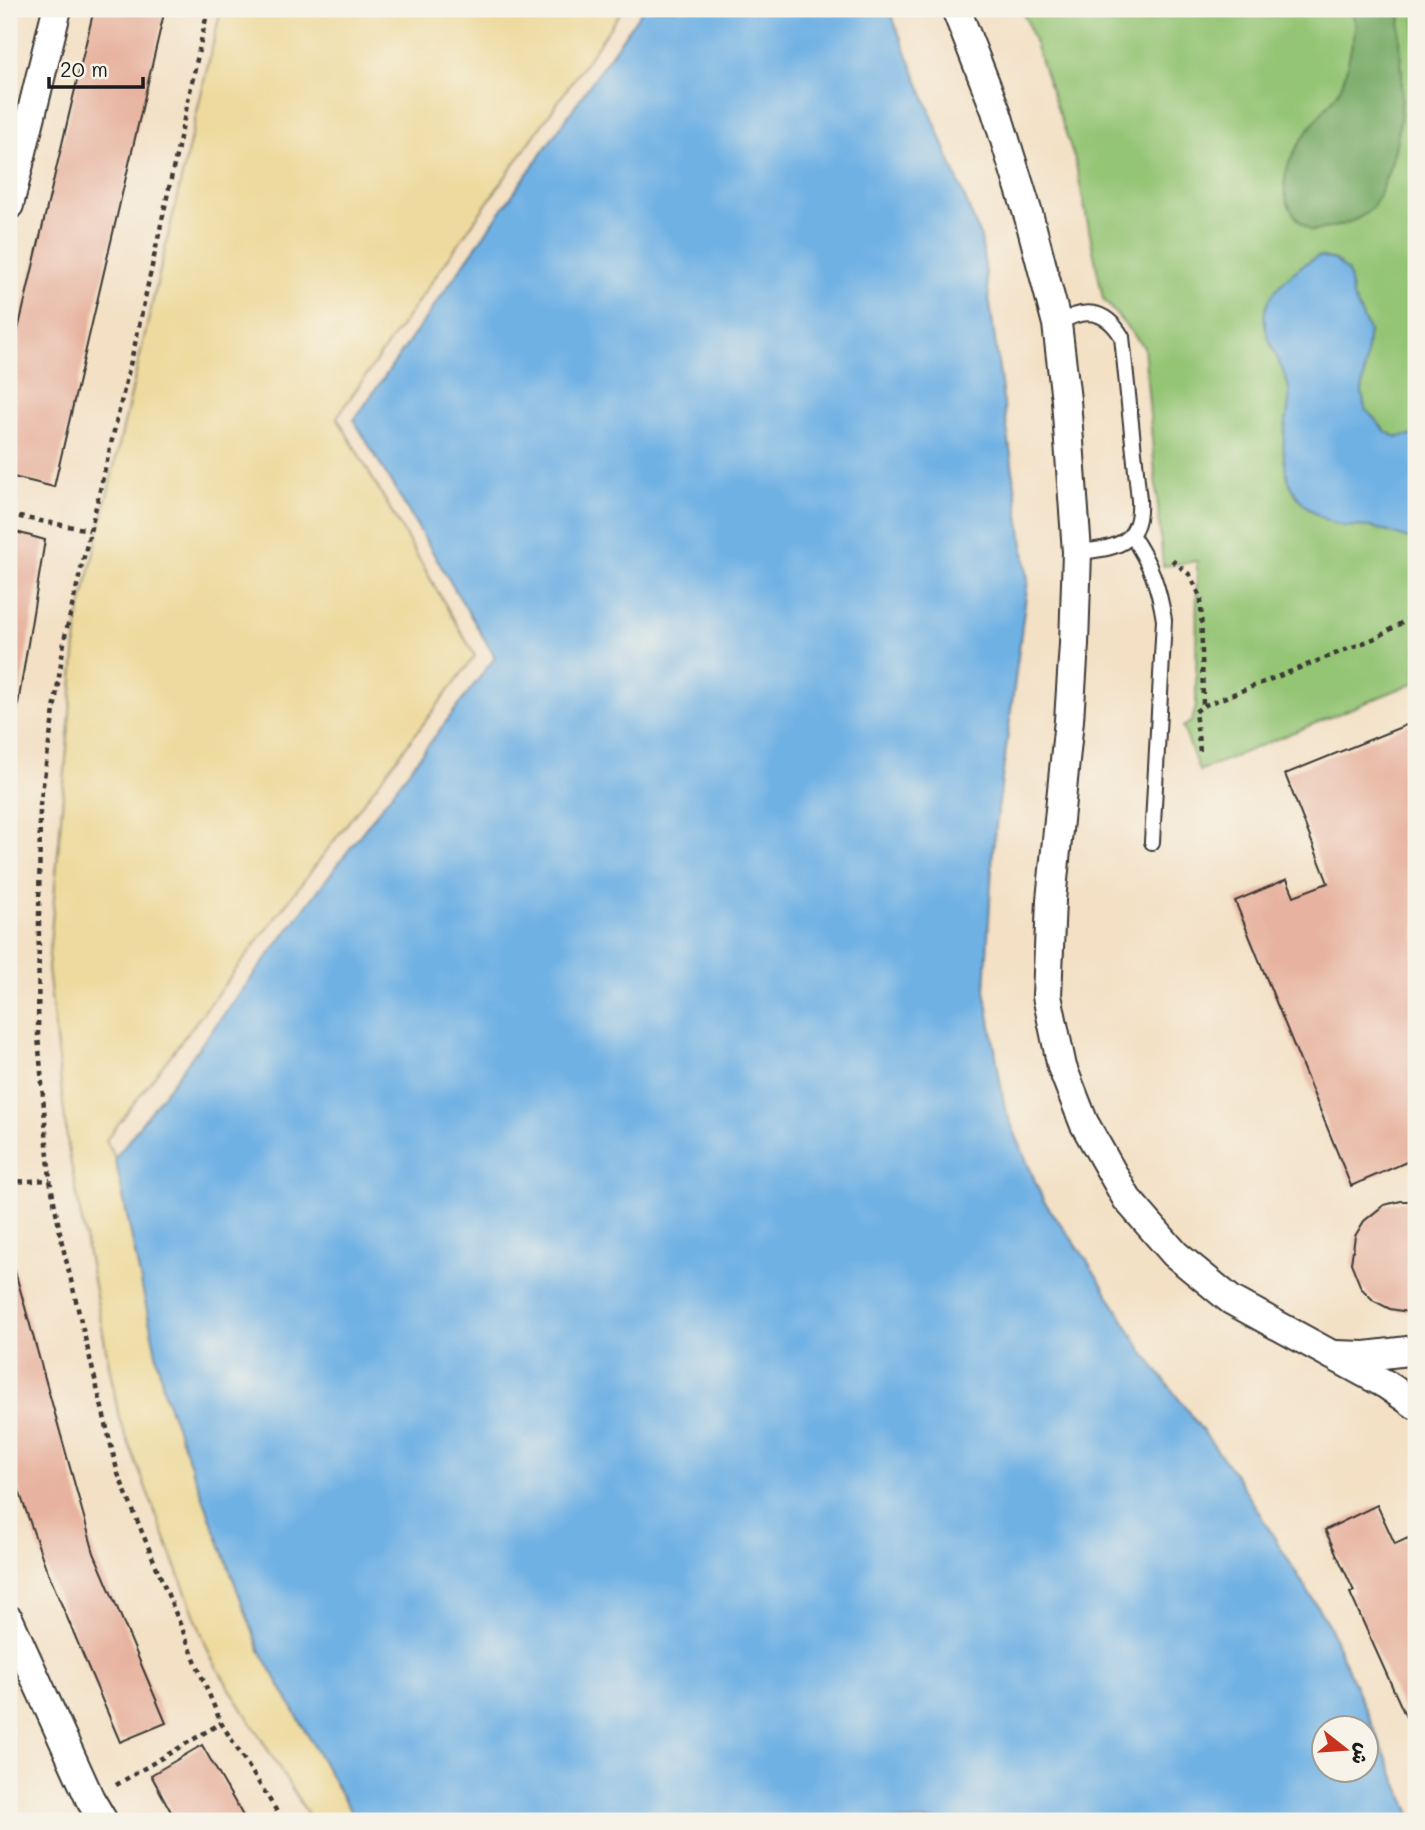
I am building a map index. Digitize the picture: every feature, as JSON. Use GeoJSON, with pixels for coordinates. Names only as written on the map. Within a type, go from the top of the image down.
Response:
{"type":"FeatureCollection","features":[{"type":"Feature","properties":{"kind":"street"},"geometry":{"type":"LineString","coordinates":[[9,205],[57,9]]}},
{"type":"Feature","properties":{"kind":"street"},"geometry":{"type":"LineString","coordinates":[[956,9],[996,111],[1029,217],[1057,324],[1066,400],[1077,552],[1071,695],[1051,900],[1047,996],[1062,1067],[1084,1123],[1127,1199],[1175,1254],[1231,1300],[1387,1385],[1416,1405]]}},
{"type":"Feature","properties":{"kind":"street"},"geometry":{"type":"LineString","coordinates":[[1333,1355],[1366,1356],[1416,1350]]}},
{"type":"Feature","properties":{"kind":"street"},"geometry":{"type":"LineString","coordinates":[[9,1620],[90,1799],[103,1821]]}},
{"type":"Feature","properties":{"kind":"lane"},"geometry":{"type":"LineString","coordinates":[[1057,324],[1079,313],[1098,314],[1117,327],[1122,337],[1140,512],[1131,535],[1115,547],[1077,552]]}},
{"type":"Feature","properties":{"kind":"lane"},"geometry":{"type":"LineString","coordinates":[[1131,535],[1154,574],[1164,620],[1152,842]]}},
{"type":"Feature","properties":{"kind":"path"},"geometry":{"type":"LineString","coordinates":[[208,9],[135,344],[65,636],[40,805],[38,1036],[50,1180],[62,1243],[118,1474],[221,1723],[283,1821]]}},
{"type":"Feature","properties":{"kind":"path"},"geometry":{"type":"LineString","coordinates":[[9,515],[89,530]]}},
{"type":"Feature","properties":{"kind":"path"},"geometry":{"type":"LineString","coordinates":[[1144,554],[1171,560],[1190,575],[1201,598],[1203,705]]}},
{"type":"Feature","properties":{"kind":"path"},"geometry":{"type":"LineString","coordinates":[[1200,751],[1195,712],[1203,705],[1378,637],[1416,614]]}},
{"type":"Feature","properties":{"kind":"path"},"geometry":{"type":"LineString","coordinates":[[9,1182],[50,1180]]}},
{"type":"Feature","properties":{"kind":"path"},"geometry":{"type":"LineString","coordinates":[[115,1785],[221,1723]]}},
{"type":"Feature","properties":{"kind":"green space"},"geometry":{"type":"Polygon","coordinates":[[[1020,9],[1416,9],[1416,682],[1199,771],[1183,727],[1192,721],[1196,706],[1197,561],[1163,566],[1144,347],[1103,299],[1075,160],[1027,21],[1020,9]]]}},
{"type":"Feature","properties":{"kind":"green space"},"geometry":{"type":"Polygon","coordinates":[[[1348,9],[1402,9],[1402,88],[1398,131],[1388,172],[1373,207],[1351,222],[1311,231],[1294,214],[1286,197],[1285,179],[1299,144],[1342,83],[1355,29],[1355,21],[1348,9]]]}},
{"type":"Feature","properties":{"kind":"sand"},"geometry":{"type":"Polygon","coordinates":[[[221,9],[623,9],[337,417],[475,656],[106,1140],[115,1158],[165,1396],[259,1648],[356,1821],[312,1821],[211,1658],[119,1418],[68,1148],[48,968],[78,621],[221,9]]]}},
{"type":"Feature","properties":{"kind":"water"},"geometry":{"type":"Polygon","coordinates":[[[643,9],[889,9],[981,238],[1028,580],[993,849],[985,990],[1005,1109],[1043,1200],[1085,1257],[1142,1350],[1235,1474],[1328,1624],[1367,1714],[1310,1714],[1310,1784],[1380,1784],[1380,1743],[1414,1821],[356,1821],[259,1648],[165,1396],[115,1158],[495,657],[354,420],[643,9]]]}},
{"type":"Feature","properties":{"kind":"water"},"geometry":{"type":"Polygon","coordinates":[[[1319,256],[1335,260],[1348,272],[1353,297],[1369,331],[1362,393],[1365,408],[1386,432],[1397,437],[1416,435],[1416,541],[1376,528],[1343,526],[1327,520],[1302,502],[1289,480],[1284,445],[1289,389],[1266,331],[1265,312],[1272,295],[1279,287],[1303,265],[1319,256]]]}},
{"type":"Feature","properties":{"kind":"building"},"geometry":{"type":"Polygon","coordinates":[[[9,9],[17,9],[10,36],[9,36],[9,9]]]}},
{"type":"Feature","properties":{"kind":"building"},"geometry":{"type":"Polygon","coordinates":[[[94,9],[165,9],[54,487],[9,476],[9,368],[94,9]]]}},
{"type":"Feature","properties":{"kind":"building"},"geometry":{"type":"Polygon","coordinates":[[[9,530],[45,540],[10,753],[9,753],[9,530]]]}},
{"type":"Feature","properties":{"kind":"building"},"geometry":{"type":"Polygon","coordinates":[[[1416,721],[1416,1158],[1351,1186],[1235,901],[1287,879],[1294,896],[1328,883],[1285,774],[1416,721]]]}},
{"type":"Feature","properties":{"kind":"building"},"geometry":{"type":"Polygon","coordinates":[[[11,1020],[12,1125],[9,1125],[11,1020]]]}},
{"type":"Feature","properties":{"kind":"building"},"geometry":{"type":"Polygon","coordinates":[[[1416,1201],[1416,1311],[1408,1312],[1390,1309],[1374,1301],[1361,1288],[1351,1263],[1355,1236],[1364,1221],[1384,1205],[1416,1201]]]}},
{"type":"Feature","properties":{"kind":"building"},"geometry":{"type":"Polygon","coordinates":[[[9,1250],[94,1553],[166,1723],[120,1742],[46,1568],[9,1462],[9,1250]]]}},
{"type":"Feature","properties":{"kind":"building"},"geometry":{"type":"Polygon","coordinates":[[[1377,1505],[1395,1544],[1408,1538],[1416,1556],[1414,1735],[1350,1593],[1354,1591],[1325,1530],[1377,1505]]]}},
{"type":"Feature","properties":{"kind":"building"},"geometry":{"type":"Polygon","coordinates":[[[202,1745],[246,1821],[176,1821],[151,1775],[202,1745]]]}}]}
